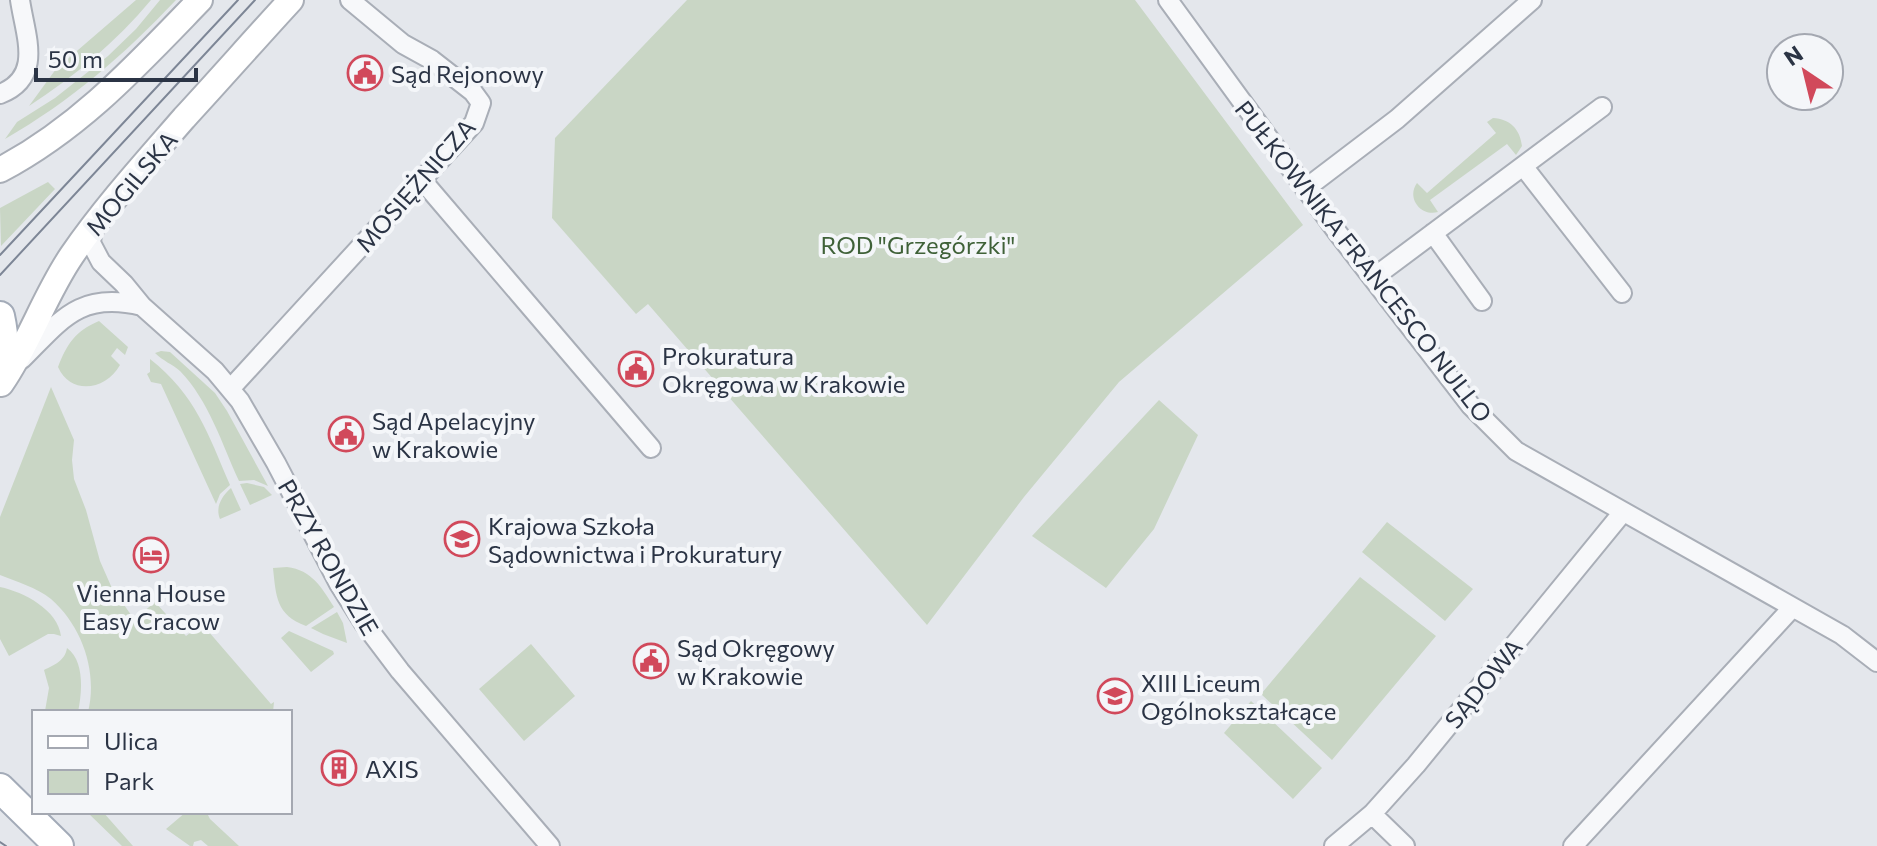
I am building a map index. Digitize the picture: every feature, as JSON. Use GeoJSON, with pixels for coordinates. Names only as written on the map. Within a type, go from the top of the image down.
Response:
{"type":"FeatureCollection","features":[{"type":"Feature","properties":{"kind":"main road"},"geometry":{"type":"LineString","coordinates":[[0,170],[85,114],[200,0]]}},
{"type":"Feature","properties":{"kind":"main road","name":"MOGILSKA"},"geometry":{"type":"LineString","coordinates":[[4,379],[50,291],[95,223],[137,171],[291,0]]}},
{"type":"Feature","properties":{"kind":"main road"},"geometry":{"type":"LineString","coordinates":[[0,316],[4,379]]}},
{"type":"Feature","properties":{"kind":"main road"},"geometry":{"type":"LineString","coordinates":[[0,788],[59,846]]}},
{"type":"Feature","properties":{"kind":"street"},"geometry":{"type":"LineString","coordinates":[[0,94],[16,84],[29,65],[20,0]]}},
{"type":"Feature","properties":{"kind":"street","name":"MOSIĘŻNICZA"},"geometry":{"type":"LineString","coordinates":[[231,388],[474,123],[481,103],[473,92],[432,60],[403,44],[350,0]]}},
{"type":"Feature","properties":{"kind":"street","name":"PUŁKOWNIKA FRANCESCO NULLO"},"geometry":{"type":"LineString","coordinates":[[1168,0],[1305,189],[1471,406],[1516,451],[1842,635],[1877,662]]}},
{"type":"Feature","properties":{"kind":"street"},"geometry":{"type":"LineString","coordinates":[[1305,189],[1397,119],[1532,0]]}},
{"type":"Feature","properties":{"kind":"street"},"geometry":{"type":"LineString","coordinates":[[1373,278],[1602,107]]}},
{"type":"Feature","properties":{"kind":"street"},"geometry":{"type":"LineString","coordinates":[[1523,166],[1622,293]]}},
{"type":"Feature","properties":{"kind":"street"},"geometry":{"type":"LineString","coordinates":[[421,179],[651,448]]}},
{"type":"Feature","properties":{"kind":"street","name":"PRZY RONDZIE"},"geometry":{"type":"LineString","coordinates":[[95,223],[91,243],[95,255],[142,306],[231,388],[254,423],[326,561],[363,622],[400,671],[550,846]]}},
{"type":"Feature","properties":{"kind":"street"},"geometry":{"type":"LineString","coordinates":[[1433,233],[1482,301]]}},
{"type":"Feature","properties":{"kind":"street"},"geometry":{"type":"LineString","coordinates":[[4,379],[53,328],[80,307],[95,302],[116,301],[142,306]]}},
{"type":"Feature","properties":{"kind":"street","name":"SĄDOWA"},"geometry":{"type":"LineString","coordinates":[[1334,846],[1372,814],[1416,765],[1623,512]]}},
{"type":"Feature","properties":{"kind":"street"},"geometry":{"type":"LineString","coordinates":[[1573,846],[1792,608]]}},
{"type":"Feature","properties":{"kind":"street"},"geometry":{"type":"LineString","coordinates":[[1372,814],[1405,846]]}},
{"type":"Feature","properties":{"kind":"green space"},"geometry":{"type":"Polygon","coordinates":[[[136,0],[151,0],[94,58],[29,106],[56,69],[136,0]]]}},
{"type":"Feature","properties":{"kind":"green space"},"geometry":{"type":"Polygon","coordinates":[[[160,0],[176,0],[95,76],[5,139],[17,122],[55,98],[108,56],[160,0]]]}},
{"type":"Feature","properties":{"kind":"green space","name":"ROD \"Grzegórzki\""},"geometry":{"type":"Polygon","coordinates":[[[687,0],[1135,0],[1303,225],[1119,382],[1024,497],[927,625],[648,304],[636,314],[552,218],[555,138],[687,0]]]}},
{"type":"Feature","properties":{"kind":"green space"},"geometry":{"type":"Polygon","coordinates":[[[1493,118],[1504,120],[1516,130],[1522,146],[1516,155],[1507,144],[1430,200],[1438,212],[1421,209],[1413,195],[1417,183],[1427,193],[1496,133],[1487,122],[1493,118]]]}},
{"type":"Feature","properties":{"kind":"green space"},"geometry":{"type":"Polygon","coordinates":[[[48,182],[55,189],[1,246],[0,208],[48,182]]]}},
{"type":"Feature","properties":{"kind":"green space"},"geometry":{"type":"Polygon","coordinates":[[[99,321],[128,347],[125,355],[117,348],[111,356],[120,365],[106,380],[80,386],[64,376],[58,367],[73,339],[99,321]]]}},
{"type":"Feature","properties":{"kind":"green space"},"geometry":{"type":"Polygon","coordinates":[[[170,352],[215,393],[268,486],[254,480],[239,481],[199,396],[180,371],[155,353],[170,352]]]}},
{"type":"Feature","properties":{"kind":"green space"},"geometry":{"type":"Polygon","coordinates":[[[150,359],[190,401],[207,432],[230,485],[220,494],[216,504],[161,384],[151,382],[147,374],[150,372],[150,359]]]}},
{"type":"Feature","properties":{"kind":"green space"},"geometry":{"type":"Polygon","coordinates":[[[51,387],[74,440],[74,479],[111,586],[138,625],[145,619],[142,613],[155,602],[186,636],[202,624],[271,704],[274,702],[273,710],[88,710],[91,697],[89,666],[71,622],[45,595],[0,575],[0,517],[51,387]]]}},
{"type":"Feature","properties":{"kind":"green space"},"geometry":{"type":"Polygon","coordinates":[[[1159,400],[1198,435],[1154,529],[1106,588],[1032,536],[1159,400]]]}},
{"type":"Feature","properties":{"kind":"green space"},"geometry":{"type":"Polygon","coordinates":[[[240,484],[264,487],[272,495],[250,505],[240,484]]]}},
{"type":"Feature","properties":{"kind":"green space"},"geometry":{"type":"Polygon","coordinates":[[[231,488],[241,510],[220,519],[220,502],[231,488]]]}},
{"type":"Feature","properties":{"kind":"green space"},"geometry":{"type":"Polygon","coordinates":[[[1387,522],[1473,589],[1445,621],[1362,552],[1387,522]]]}},
{"type":"Feature","properties":{"kind":"green space"},"geometry":{"type":"Polygon","coordinates":[[[287,567],[310,576],[334,607],[306,626],[289,616],[279,603],[273,568],[287,567]]]}},
{"type":"Feature","properties":{"kind":"green space"},"geometry":{"type":"Polygon","coordinates":[[[1360,577],[1436,636],[1332,760],[1261,694],[1360,577]]]}},
{"type":"Feature","properties":{"kind":"green space"},"geometry":{"type":"Polygon","coordinates":[[[0,587],[19,593],[47,610],[59,627],[61,636],[48,634],[9,656],[0,639],[0,587]]]}},
{"type":"Feature","properties":{"kind":"green space"},"geometry":{"type":"Polygon","coordinates":[[[337,612],[343,623],[347,643],[311,628],[337,612]]]}},
{"type":"Feature","properties":{"kind":"green space"},"geometry":{"type":"Polygon","coordinates":[[[289,631],[334,654],[311,672],[281,638],[289,631]]]}},
{"type":"Feature","properties":{"kind":"green space"},"geometry":{"type":"Polygon","coordinates":[[[531,644],[575,696],[524,741],[479,689],[531,644]]]}},
{"type":"Feature","properties":{"kind":"green space"},"geometry":{"type":"Polygon","coordinates":[[[67,648],[73,654],[79,669],[78,710],[45,710],[49,688],[44,670],[67,648]]]}},
{"type":"Feature","properties":{"kind":"green space"},"geometry":{"type":"Polygon","coordinates":[[[1251,701],[1322,768],[1293,799],[1224,733],[1251,701]]]}},
{"type":"Feature","properties":{"kind":"green space"},"geometry":{"type":"Polygon","coordinates":[[[89,814],[105,814],[133,846],[122,846],[89,814]]]}},
{"type":"Feature","properties":{"kind":"green space"},"geometry":{"type":"Polygon","coordinates":[[[184,814],[209,814],[210,819],[239,846],[208,846],[201,840],[190,846],[166,829],[184,814]]]}},
{"type":"Feature","properties":{"kind":"tram line"},"geometry":{"type":"LineString","coordinates":[[0,255],[238,0]]}},
{"type":"Feature","properties":{"kind":"tram line"},"geometry":{"type":"LineString","coordinates":[[0,275],[255,0]]}},
{"type":"Feature","properties":{"kind":"tram line"},"geometry":{"type":"LineString","coordinates":[[0,842],[6,846]]}},
{"type":"Feature","properties":{"kind":"place","name":"Sąd Rejonowy"},"geometry":{"type":"Point","coordinates":[365,73]}},
{"type":"Feature","properties":{"kind":"place","name":"Prokuratura Okręgowa w Krakowie"},"geometry":{"type":"Point","coordinates":[636,369]}},
{"type":"Feature","properties":{"kind":"place","name":"Sąd Apelacyjny w Krakowie"},"geometry":{"type":"Point","coordinates":[346,434]}},
{"type":"Feature","properties":{"kind":"place","name":"Krajowa Szkoła Sądownictwa i Prokuratury"},"geometry":{"type":"Point","coordinates":[462,539]}},
{"type":"Feature","properties":{"kind":"place","name":"Vienna House Easy Cracow"},"geometry":{"type":"Point","coordinates":[151,555]}},
{"type":"Feature","properties":{"kind":"place","name":"Sąd Okręgowy w Krakowie"},"geometry":{"type":"Point","coordinates":[651,661]}},
{"type":"Feature","properties":{"kind":"place","name":"XIII Liceum Ogólnokształcące"},"geometry":{"type":"Point","coordinates":[1115,696]}},
{"type":"Feature","properties":{"kind":"place","name":"AXIS"},"geometry":{"type":"Point","coordinates":[339,768]}}]}
